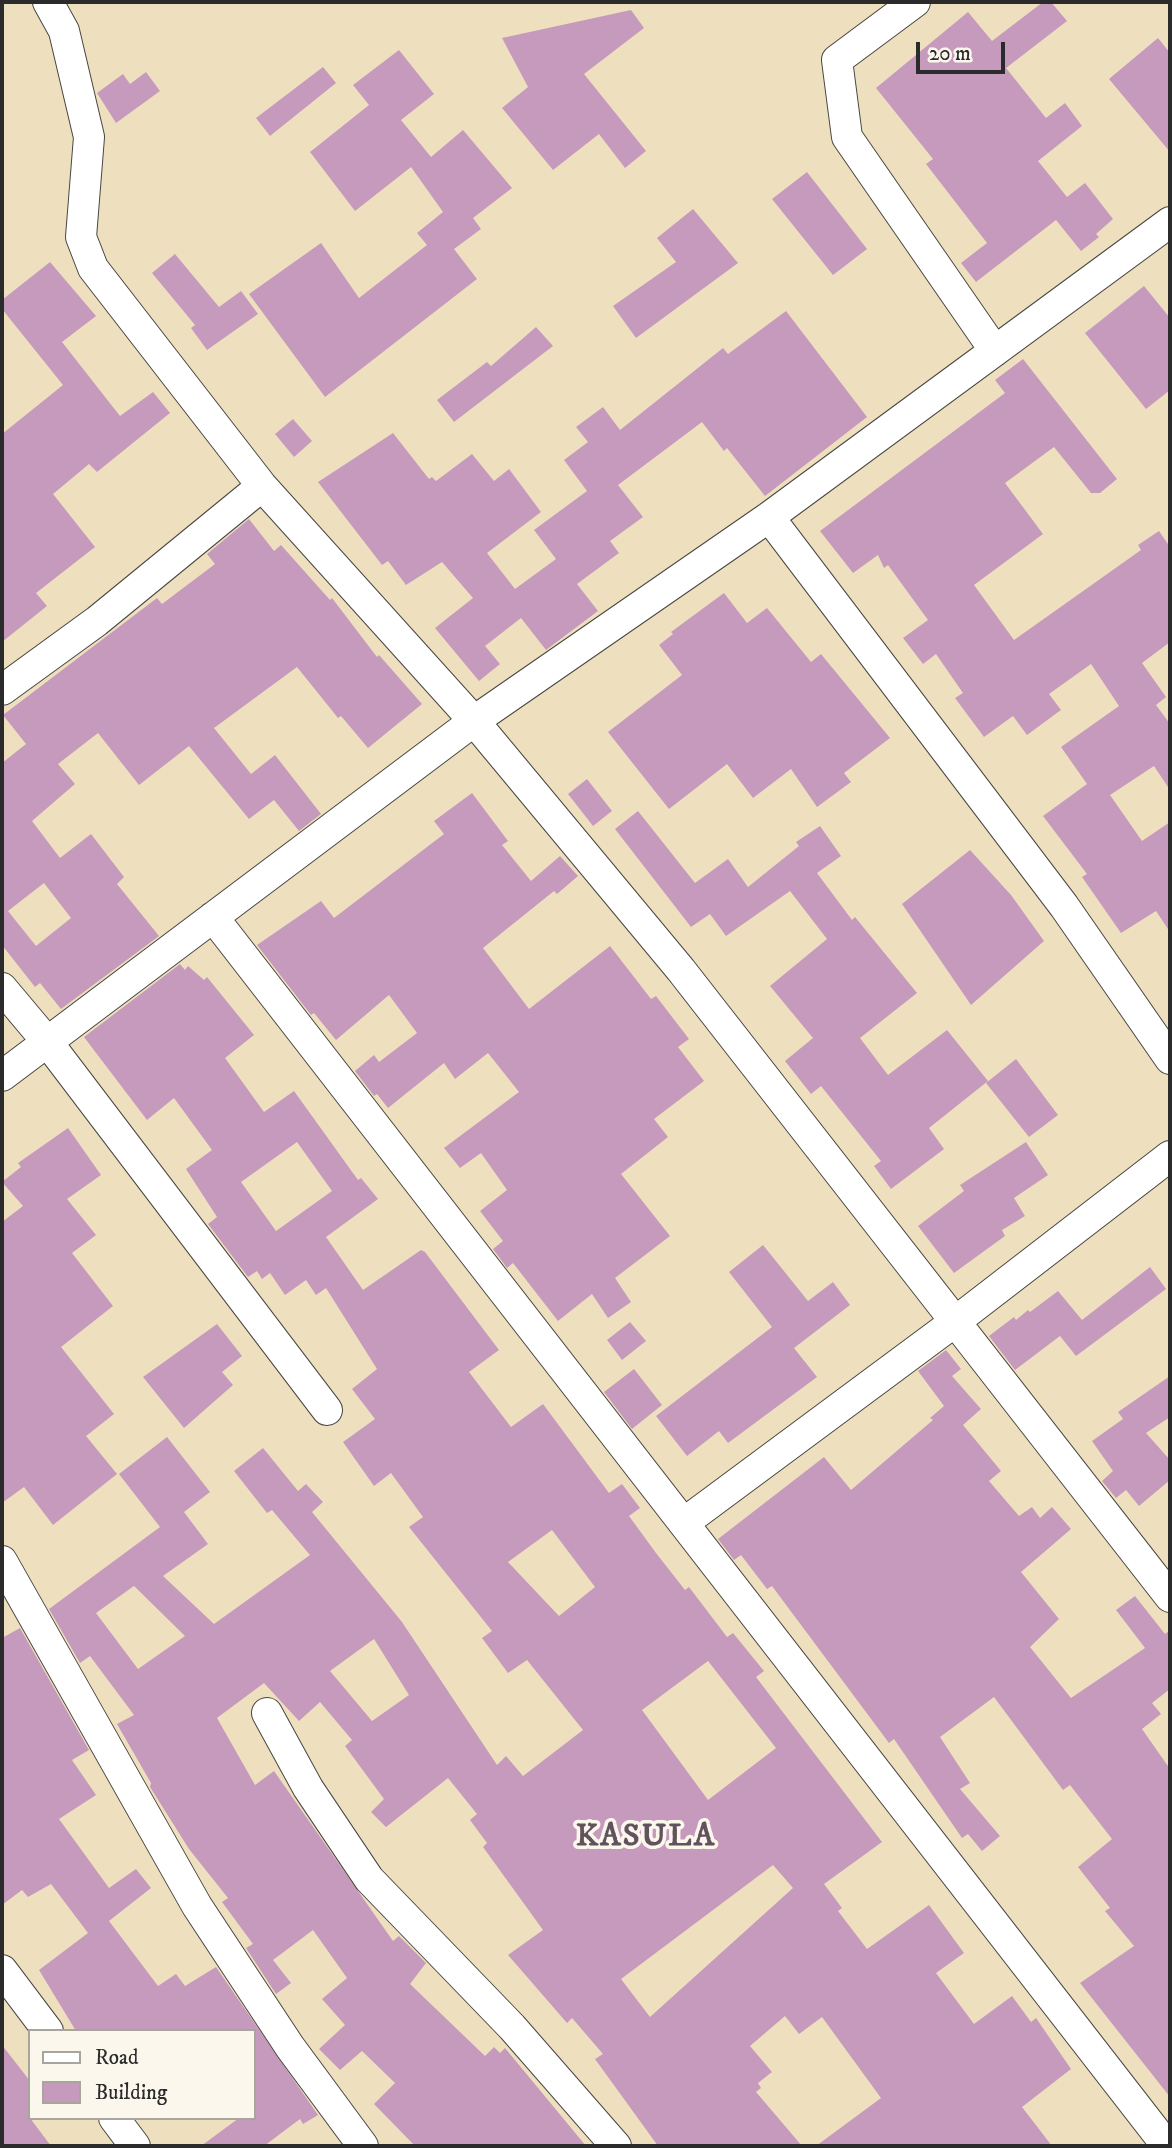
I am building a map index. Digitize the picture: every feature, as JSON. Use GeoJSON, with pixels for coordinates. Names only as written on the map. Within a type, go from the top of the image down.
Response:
{"type":"FeatureCollection","features":[{"type":"Feature","properties":{"kind":"street"},"geometry":{"type":"LineString","coordinates":[[48,2],[64,32],[89,138],[81,237],[93,268],[262,486],[474,721],[681,970],[1170,1597]]}},
{"type":"Feature","properties":{"kind":"street"},"geometry":{"type":"LineString","coordinates":[[915,2],[837,60],[847,137],[995,351]]}},
{"type":"Feature","properties":{"kind":"street"},"geometry":{"type":"LineString","coordinates":[[2,1076],[49,1044],[474,721],[769,517],[1170,222]]}},
{"type":"Feature","properties":{"kind":"street"},"geometry":{"type":"LineString","coordinates":[[2,690],[97,621],[262,486]]}},
{"type":"Feature","properties":{"kind":"street"},"geometry":{"type":"LineString","coordinates":[[769,517],[1063,906],[1170,1059]]}},
{"type":"Feature","properties":{"kind":"street"},"geometry":{"type":"LineString","coordinates":[[213,917],[1167,2146]]}},
{"type":"Feature","properties":{"kind":"street"},"geometry":{"type":"LineString","coordinates":[[2,988],[49,1044],[327,1410]]}},
{"type":"Feature","properties":{"kind":"street"},"geometry":{"type":"LineString","coordinates":[[685,1522],[956,1321],[1170,1156]]}},
{"type":"Feature","properties":{"kind":"street"},"geometry":{"type":"LineString","coordinates":[[2,1561],[197,1906],[290,2047],[363,2146]]}},
{"type":"Feature","properties":{"kind":"street"},"geometry":{"type":"LineString","coordinates":[[267,1713],[308,1788],[369,1879],[512,2027],[616,2146]]}},
{"type":"Feature","properties":{"kind":"street"},"geometry":{"type":"LineString","coordinates":[[2,1970],[46,2029]]}},
{"type":"Feature","properties":{"kind":"street"},"geometry":{"type":"LineString","coordinates":[[116,2120],[135,2146]]}},
{"type":"Feature","properties":{"kind":"building"},"geometry":{"type":"Polygon","coordinates":[[[1043,2],[1051,2],[1067,21],[1006,68],[1046,118],[1065,103],[1082,126],[1038,161],[1067,197],[1085,183],[1113,219],[1096,234],[1099,237],[1081,251],[1056,220],[976,282],[961,263],[987,243],[926,164],[933,159],[876,88],[968,12],[992,41],[1043,2]]]}},
{"type":"Feature","properties":{"kind":"building"},"geometry":{"type":"Polygon","coordinates":[[[631,10],[644,28],[584,74],[646,151],[625,168],[599,134],[553,170],[502,108],[528,87],[502,38],[631,10]]]}},
{"type":"Feature","properties":{"kind":"building"},"geometry":{"type":"Polygon","coordinates":[[[1158,38],[1170,53],[1170,152],[1109,79],[1158,38]]]}},
{"type":"Feature","properties":{"kind":"building"},"geometry":{"type":"Polygon","coordinates":[[[399,50],[434,94],[401,120],[431,157],[463,130],[512,188],[473,218],[481,229],[454,249],[477,279],[325,397],[249,294],[321,243],[359,298],[427,245],[417,233],[443,212],[411,167],[355,211],[310,152],[369,105],[353,85],[399,50]]]}},
{"type":"Feature","properties":{"kind":"building"},"geometry":{"type":"Polygon","coordinates":[[[323,67],[336,83],[270,136],[256,118],[323,67]]]}},
{"type":"Feature","properties":{"kind":"building"},"geometry":{"type":"Polygon","coordinates":[[[146,72],[160,91],[116,123],[97,93],[123,74],[130,84],[146,72]]]}},
{"type":"Feature","properties":{"kind":"building"},"geometry":{"type":"Polygon","coordinates":[[[807,172],[867,249],[833,275],[772,199],[807,172]]]}},
{"type":"Feature","properties":{"kind":"building"},"geometry":{"type":"Polygon","coordinates":[[[693,209],[738,263],[636,338],[613,306],[676,262],[657,238],[693,209]]]}},
{"type":"Feature","properties":{"kind":"building"},"geometry":{"type":"Polygon","coordinates":[[[175,254],[219,307],[241,291],[258,314],[207,350],[191,328],[195,325],[152,273],[175,254]]]}},
{"type":"Feature","properties":{"kind":"building"},"geometry":{"type":"Polygon","coordinates":[[[50,262],[96,316],[62,342],[120,416],[153,392],[170,413],[97,472],[89,464],[53,494],[95,547],[36,593],[47,606],[2,642],[2,434],[63,385],[2,309],[2,300],[50,262]]]}},
{"type":"Feature","properties":{"kind":"building"},"geometry":{"type":"Polygon","coordinates":[[[1144,286],[1170,318],[1170,390],[1146,409],[1085,333],[1144,286]]]}},
{"type":"Feature","properties":{"kind":"building"},"geometry":{"type":"Polygon","coordinates":[[[786,311],[867,417],[765,496],[727,448],[724,451],[702,422],[618,485],[643,517],[610,541],[619,553],[577,584],[598,611],[546,650],[521,618],[485,646],[500,664],[479,681],[435,628],[473,598],[442,562],[406,585],[388,561],[382,565],[318,482],[393,433],[429,479],[432,477],[436,481],[472,454],[494,481],[509,469],[541,512],[487,553],[515,589],[556,559],[534,530],[587,491],[564,460],[588,442],[576,427],[603,407],[620,430],[723,348],[728,354],[786,311]]]}},
{"type":"Feature","properties":{"kind":"building"},"geometry":{"type":"Polygon","coordinates":[[[536,327],[553,346],[454,422],[437,400],[487,362],[491,366],[536,327]]]}},
{"type":"Feature","properties":{"kind":"building"},"geometry":{"type":"Polygon","coordinates":[[[1023,359],[1117,479],[1100,493],[1091,493],[1054,447],[1005,483],[1043,534],[974,585],[1014,640],[1141,550],[1138,545],[1159,531],[1170,547],[1170,642],[1142,663],[1166,697],[1156,705],[1170,724],[1170,790],[1154,766],[1110,795],[1142,841],[1170,822],[1170,932],[1156,911],[1121,933],[1082,877],[1087,874],[1043,816],[1087,784],[1061,747],[1119,706],[1091,664],[1049,694],[1061,710],[1027,735],[1013,716],[984,737],[955,698],[963,693],[936,654],[923,664],[903,638],[928,620],[888,565],[884,568],[878,555],[853,573],[820,531],[1005,393],[995,380],[1023,359]]]}},
{"type":"Feature","properties":{"kind":"building"},"geometry":{"type":"Polygon","coordinates":[[[293,419],[312,441],[294,457],[275,434],[293,419]]]}},
{"type":"Feature","properties":{"kind":"building"},"geometry":{"type":"Polygon","coordinates":[[[249,519],[274,551],[281,545],[330,600],[332,598],[377,657],[379,655],[422,704],[368,748],[341,716],[338,718],[297,667],[214,728],[251,774],[275,755],[321,814],[299,831],[274,800],[249,819],[189,746],[139,785],[98,733],[58,764],[75,784],[32,821],[60,858],[91,834],[124,877],[117,884],[159,936],[61,1009],[40,983],[35,987],[2,945],[2,763],[26,744],[3,715],[157,598],[162,604],[215,564],[207,554],[249,519]],[[44,883],[8,911],[36,946],[71,918],[44,883]]]}},
{"type":"Feature","properties":{"kind":"building"},"geometry":{"type":"Polygon","coordinates":[[[724,593],[747,623],[767,608],[811,662],[821,654],[890,738],[844,773],[851,782],[817,807],[791,769],[753,798],[727,764],[669,809],[608,732],[682,675],[659,645],[673,634],[671,632],[724,593]]]}},
{"type":"Feature","properties":{"kind":"building"},"geometry":{"type":"Polygon","coordinates":[[[587,779],[612,811],[593,826],[568,794],[587,779]]]}},
{"type":"Feature","properties":{"kind":"building"},"geometry":{"type":"Polygon","coordinates":[[[472,793],[508,841],[502,845],[531,881],[560,856],[578,876],[557,894],[554,891],[483,948],[529,1009],[610,946],[651,999],[656,996],[689,1039],[678,1047],[704,1081],[654,1119],[668,1137],[621,1174],[670,1236],[615,1278],[631,1302],[608,1318],[592,1294],[558,1321],[513,1263],[507,1268],[493,1249],[503,1241],[480,1211],[507,1190],[481,1153],[460,1168],[444,1148],[519,1092],[488,1053],[455,1079],[444,1063],[388,1108],[377,1094],[374,1096],[355,1071],[374,1055],[379,1062],[417,1033],[389,995],[336,1040],[314,1013],[311,1015],[257,945],[321,901],[334,918],[444,834],[434,821],[472,793]]]}},
{"type":"Feature","properties":{"kind":"building"},"geometry":{"type":"Polygon","coordinates":[[[638,811],[695,883],[728,859],[748,887],[799,846],[796,842],[820,826],[841,856],[817,873],[852,920],[855,917],[917,993],[860,1038],[888,1075],[947,1030],[988,1081],[929,1128],[944,1149],[891,1189],[874,1166],[881,1161],[821,1086],[811,1094],[785,1061],[813,1038],[770,986],[827,939],[790,891],[726,936],[710,914],[691,927],[615,829],[638,811]]]}},
{"type":"Feature","properties":{"kind":"building"},"geometry":{"type":"Polygon","coordinates":[[[970,850],[1011,895],[1044,941],[971,1005],[902,904],[970,850]]]}},
{"type":"Feature","properties":{"kind":"building"},"geometry":{"type":"Polygon","coordinates":[[[180,964],[185,970],[188,966],[204,980],[207,977],[254,1035],[225,1058],[264,1112],[294,1091],[358,1180],[361,1178],[378,1199],[326,1237],[363,1290],[421,1250],[425,1252],[499,1350],[469,1372],[511,1427],[543,1404],[609,1493],[622,1484],[640,1508],[629,1516],[685,1590],[689,1587],[727,1637],[733,1633],[764,1671],[756,1677],[882,1842],[824,1884],[842,1908],[838,1911],[867,1949],[929,1905],[964,1953],[936,1973],[974,2024],[1012,1996],[1031,2022],[1036,2018],[1071,2069],[1022,2107],[1052,2146],[816,2146],[881,2098],[822,2017],[799,2034],[785,2016],[750,2046],[772,2072],[758,2083],[761,2088],[756,2092],[802,2146],[658,2146],[595,2059],[603,2054],[572,2018],[567,2023],[508,1955],[543,1930],[483,1847],[487,1843],[470,1820],[477,1814],[448,1778],[386,1827],[371,1812],[384,1799],[345,1746],[352,1740],[320,1702],[299,1721],[264,1683],[217,1718],[255,1785],[274,1771],[393,1941],[399,1936],[426,1963],[410,1984],[485,2056],[494,2047],[500,2053],[505,2048],[586,2146],[415,2146],[374,2104],[395,2083],[362,2051],[340,2070],[319,2049],[345,2025],[322,1999],[347,1978],[313,1930],[273,1960],[291,1983],[276,1994],[246,1948],[253,1944],[222,1902],[228,1898],[189,1849],[150,1787],[151,1783],[117,1724],[134,1715],[90,1656],[80,1663],[49,1609],[160,1527],[119,1474],[167,1437],[210,1492],[184,1512],[208,1544],[163,1576],[214,1624],[310,1555],[272,1510],[267,1513],[234,1471],[263,1448],[298,1491],[306,1484],[323,1502],[312,1512],[402,1622],[497,1765],[506,1756],[523,1776],[583,1730],[527,1660],[508,1673],[482,1638],[492,1631],[409,1527],[423,1517],[391,1473],[374,1486],[343,1442],[375,1419],[352,1389],[377,1369],[326,1288],[316,1295],[306,1280],[285,1295],[270,1273],[262,1279],[257,1271],[248,1277],[208,1224],[217,1217],[186,1169],[212,1150],[174,1098],[147,1120],[84,1037],[180,964]],[[297,1142],[241,1182],[276,1231],[332,1191],[297,1142]],[[552,1530],[508,1562],[559,1616],[595,1587],[552,1530]],[[134,1586],[96,1613],[138,1669],[185,1636],[134,1586]],[[374,1639],[330,1671],[372,1721],[409,1695],[374,1639]],[[708,1661],[642,1710],[708,1800],[776,1748],[708,1661]],[[773,1865],[621,1979],[650,2017],[793,1888],[773,1865]]]}},
{"type":"Feature","properties":{"kind":"building"},"geometry":{"type":"Polygon","coordinates":[[[1016,1059],[1058,1115],[1029,1137],[986,1083],[1016,1059]]]}},
{"type":"Feature","properties":{"kind":"building"},"geometry":{"type":"Polygon","coordinates":[[[68,1128],[101,1175],[67,1199],[96,1235],[72,1253],[113,1306],[61,1347],[114,1414],[86,1436],[117,1474],[53,1525],[24,1487],[2,1503],[2,1222],[23,1206],[2,1182],[21,1167],[18,1163],[68,1128]]]}},
{"type":"Feature","properties":{"kind":"building"},"geometry":{"type":"Polygon","coordinates":[[[1026,1142],[1048,1175],[1014,1198],[1025,1216],[1002,1230],[1005,1236],[954,1273],[918,1226],[964,1191],[960,1185],[1026,1142]]]}},
{"type":"Feature","properties":{"kind":"building"},"geometry":{"type":"Polygon","coordinates":[[[763,1245],[808,1301],[833,1282],[850,1305],[794,1348],[817,1377],[728,1443],[719,1431],[687,1456],[656,1416],[772,1327],[729,1272],[763,1245]]]}},
{"type":"Feature","properties":{"kind":"building"},"geometry":{"type":"Polygon","coordinates":[[[1150,1267],[1166,1289],[1076,1356],[1060,1336],[1015,1370],[989,1336],[1014,1317],[1016,1320],[1028,1310],[1030,1312],[1058,1291],[1082,1320],[1150,1267]]]}},
{"type":"Feature","properties":{"kind":"building"},"geometry":{"type":"Polygon","coordinates":[[[630,1322],[646,1341],[622,1360],[607,1340],[630,1322]]]}},
{"type":"Feature","properties":{"kind":"building"},"geometry":{"type":"Polygon","coordinates":[[[217,1324],[242,1356],[222,1372],[233,1385],[184,1428],[143,1377],[217,1324]]]}},
{"type":"Feature","properties":{"kind":"building"},"geometry":{"type":"Polygon","coordinates":[[[946,1350],[961,1369],[952,1376],[981,1409],[963,1425],[1001,1471],[989,1481],[1019,1516],[1032,1507],[1040,1518],[1052,1507],[1071,1529],[1021,1572],[1059,1619],[1030,1647],[1071,1698],[1145,1648],[1116,1610],[1135,1596],[1165,1634],[1170,1630],[1170,1689],[1152,1703],[1161,1714],[1142,1729],[1170,1769],[1170,2097],[1080,1983],[1134,1946],[1105,1911],[1110,1908],[1078,1867],[1112,1839],[1070,1785],[1063,1790],[994,1697],[940,1737],[970,1783],[960,1789],[1000,1836],[982,1851],[968,1834],[962,1838],[894,1739],[889,1743],[772,1586],[767,1589],[741,1555],[734,1560],[718,1539],[824,1457],[851,1490],[933,1420],[930,1418],[944,1406],[918,1371],[946,1350]]]}},
{"type":"Feature","properties":{"kind":"building"},"geometry":{"type":"Polygon","coordinates":[[[634,1369],[662,1405],[632,1429],[604,1392],[634,1369]]]}},
{"type":"Feature","properties":{"kind":"building"},"geometry":{"type":"Polygon","coordinates":[[[1170,1376],[1170,1417],[1146,1433],[1170,1460],[1170,1480],[1139,1506],[1126,1490],[1116,1498],[1102,1481],[1113,1471],[1092,1441],[1123,1419],[1118,1412],[1170,1376]]]}},
{"type":"Feature","properties":{"kind":"building"},"geometry":{"type":"Polygon","coordinates":[[[20,1628],[89,1750],[72,1760],[96,1795],[59,1819],[109,1888],[136,1869],[151,1888],[109,1921],[158,1986],[176,1974],[185,1986],[216,1967],[318,2115],[303,2124],[300,2119],[264,2146],[201,2146],[236,2120],[256,2120],[256,2029],[75,2029],[39,1970],[88,1933],[51,1884],[28,1897],[22,1890],[2,1905],[2,1638],[20,1628]]]}},
{"type":"Feature","properties":{"kind":"building"},"geometry":{"type":"Polygon","coordinates":[[[2,2045],[28,2078],[28,2120],[32,2120],[51,2146],[2,2146],[2,2045]]]}},
{"type":"Feature","properties":{"kind":"district","name":"KASULA"},"geometry":{"type":"Point","coordinates":[646,1838]}}]}
